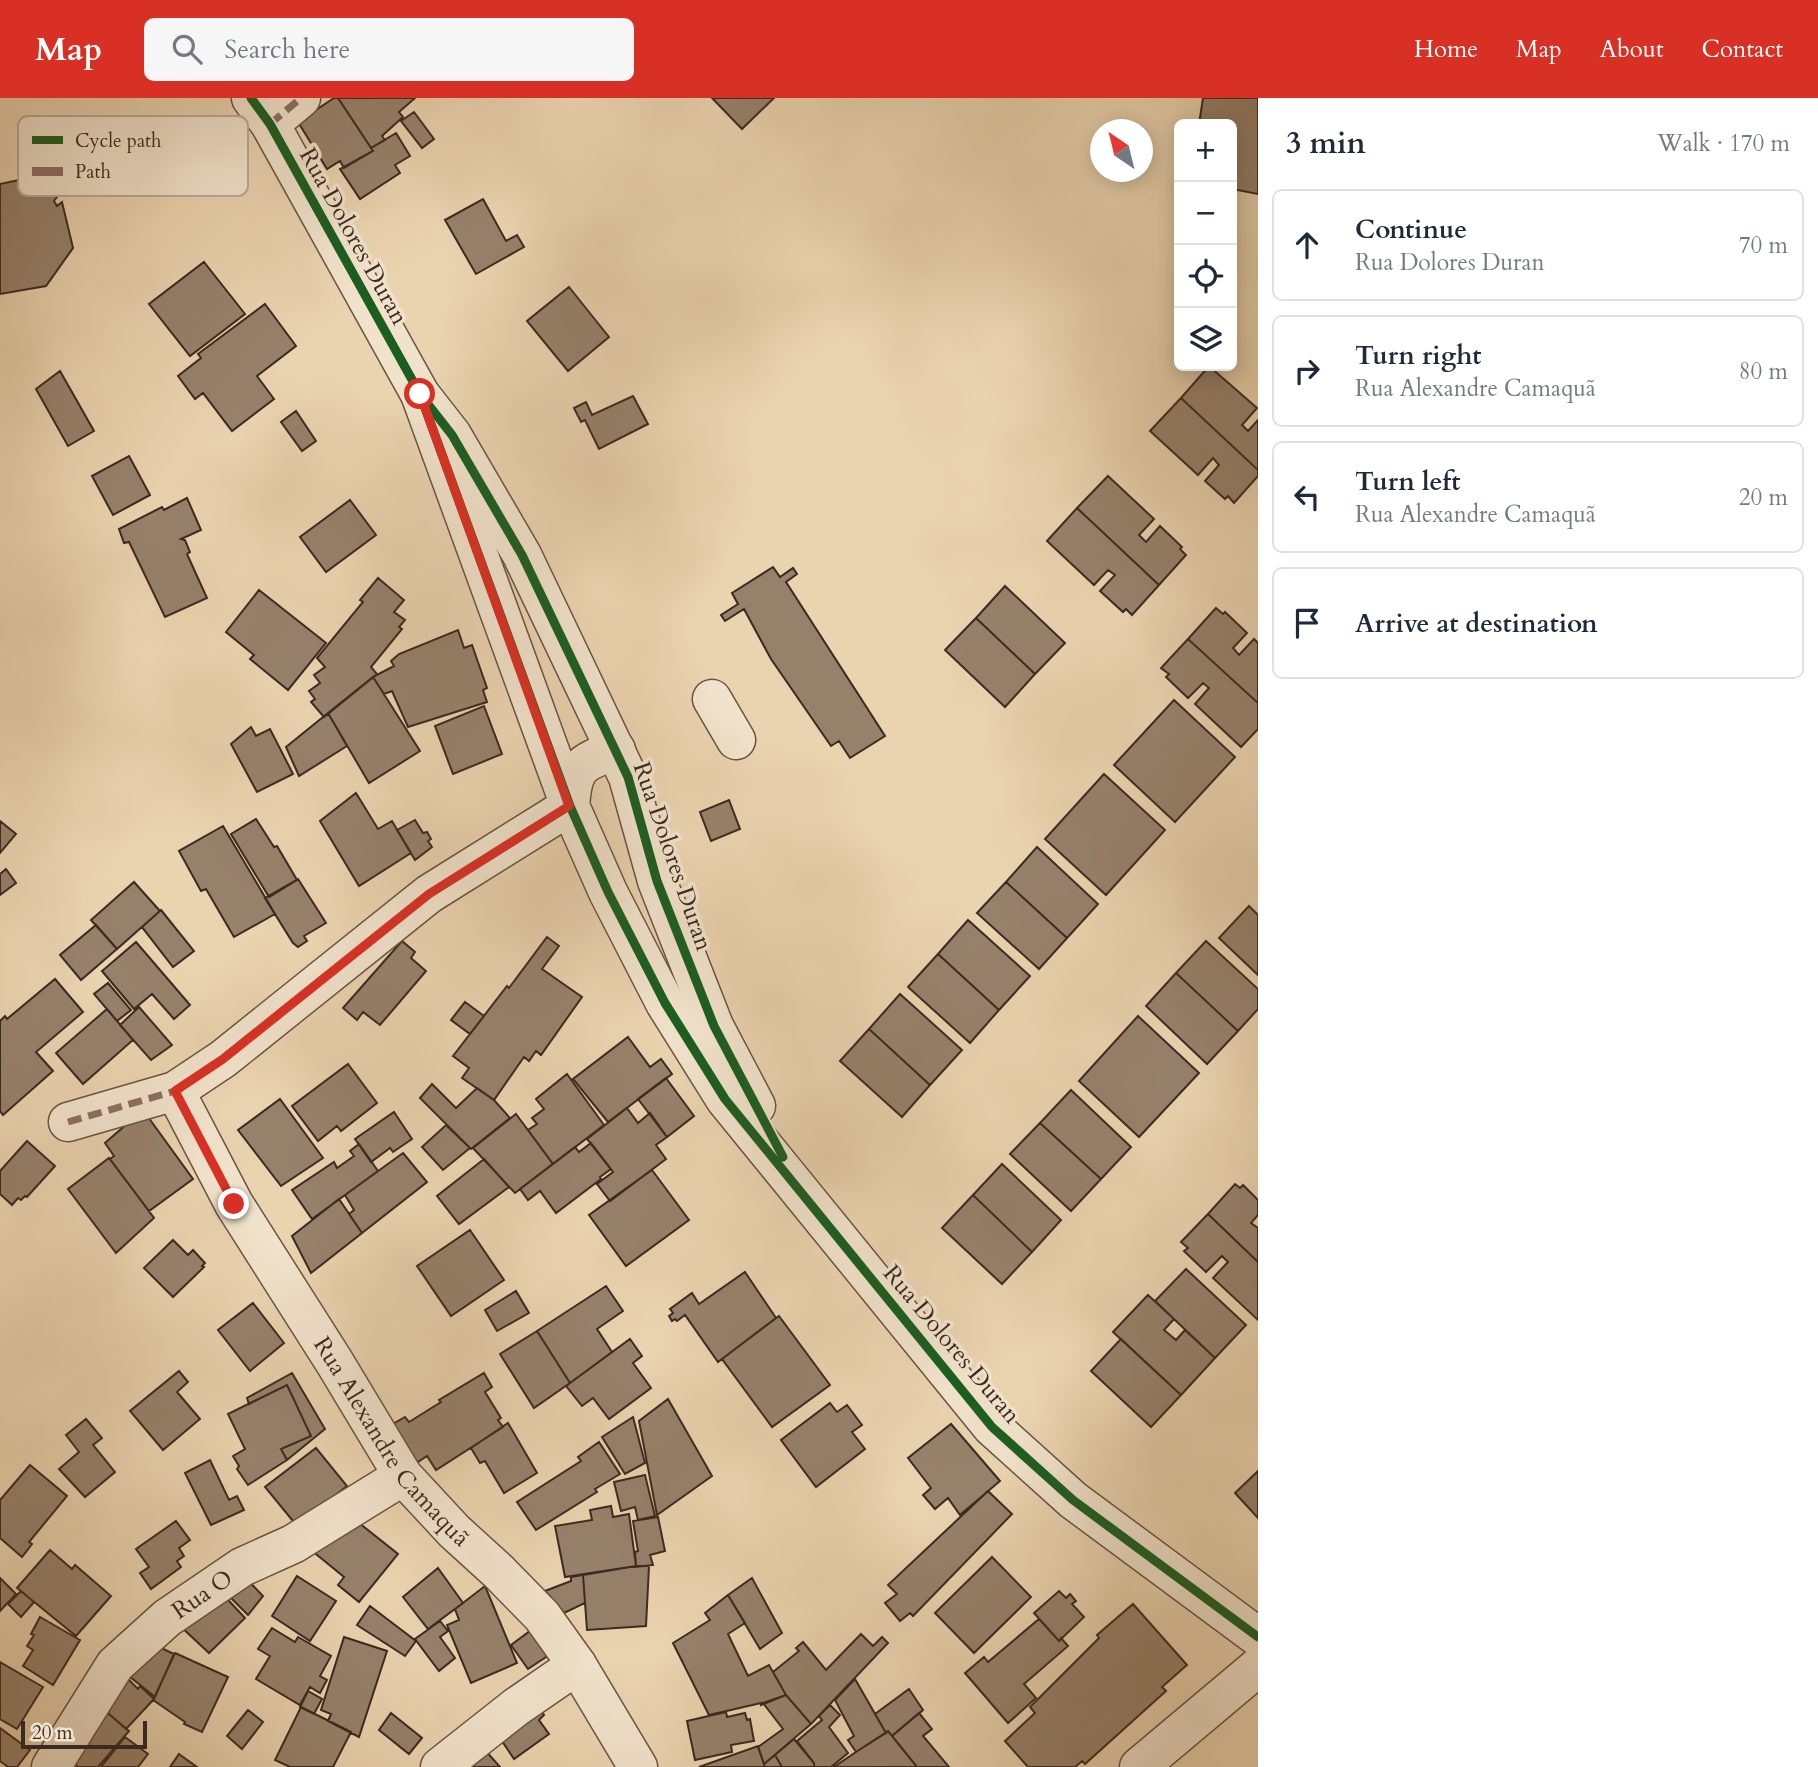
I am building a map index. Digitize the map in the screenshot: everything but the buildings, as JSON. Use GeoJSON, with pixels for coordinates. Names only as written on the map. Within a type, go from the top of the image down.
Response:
{"type":"FeatureCollection","features":[{"type":"Feature","properties":{"kind":"street"},"geometry":{"type":"LineString","coordinates":[[261,111],[301,98]]}},
{"type":"Feature","properties":{"kind":"street","name":"Rua Dolores Duran"},"geometry":{"type":"LineString","coordinates":[[261,111],[420,394],[452,435],[522,555],[616,750],[635,797],[657,881],[714,1026],[799,1188]]}},
{"type":"Feature","properties":{"kind":"street","name":"Rua Dolores Duran"},"geometry":{"type":"LineString","coordinates":[[420,394],[569,806],[608,892],[664,1003],[725,1099],[992,1427],[1073,1500],[1258,1637]]}},
{"type":"Feature","properties":{"kind":"street"},"geometry":{"type":"LineString","coordinates":[[712,699],[736,740]]}},
{"type":"Feature","properties":{"kind":"street"},"geometry":{"type":"LineString","coordinates":[[569,806],[572,779],[580,768],[595,757],[616,750]]}},
{"type":"Feature","properties":{"kind":"street"},"geometry":{"type":"LineString","coordinates":[[569,806],[596,818],[613,813],[635,797]]}},
{"type":"Feature","properties":{"kind":"street"},"geometry":{"type":"LineString","coordinates":[[68,1122],[175,1091],[223,1059],[429,894],[569,806]]}},
{"type":"Feature","properties":{"kind":"street","name":"Rua Alexandre Camaquã"},"geometry":{"type":"LineString","coordinates":[[175,1091],[234,1204],[335,1363],[402,1476],[454,1531],[542,1616],[577,1665],[638,1767]]}},
{"type":"Feature","properties":{"kind":"street","name":"Rua O"},"geometry":{"type":"LineString","coordinates":[[51,1767],[115,1665],[167,1618],[242,1567],[293,1544],[402,1476]]}},
{"type":"Feature","properties":{"kind":"street"},"geometry":{"type":"LineString","coordinates":[[440,1767],[516,1707],[577,1665]]}},
{"type":"Feature","properties":{"kind":"street"},"geometry":{"type":"LineString","coordinates":[[1139,1767],[1258,1667]]}},
{"type":"Feature","properties":{"kind":"marked path"},"geometry":{"type":"LineString","coordinates":[[270,124],[301,98]]}},
{"type":"Feature","properties":{"kind":"marked path"},"geometry":{"type":"LineString","coordinates":[[68,1122],[175,1091],[223,1059],[429,894],[570,806]]}},
{"type":"Feature","properties":{"kind":"cycle path"},"geometry":{"type":"LineString","coordinates":[[251,98],[270,124],[420,394],[452,435],[522,555],[628,777],[657,881],[714,1026],[783,1157]]}},
{"type":"Feature","properties":{"kind":"cycle path"},"geometry":{"type":"LineString","coordinates":[[420,394],[570,806],[608,892],[665,1003],[725,1099],[992,1427],[1073,1500],[1258,1637]]}},
{"type":"Feature","properties":{"kind":"route"},"geometry":{"type":"LineString","coordinates":[[234,1204],[175,1091],[223,1059],[429,894],[569,806],[420,394]]}}]}
